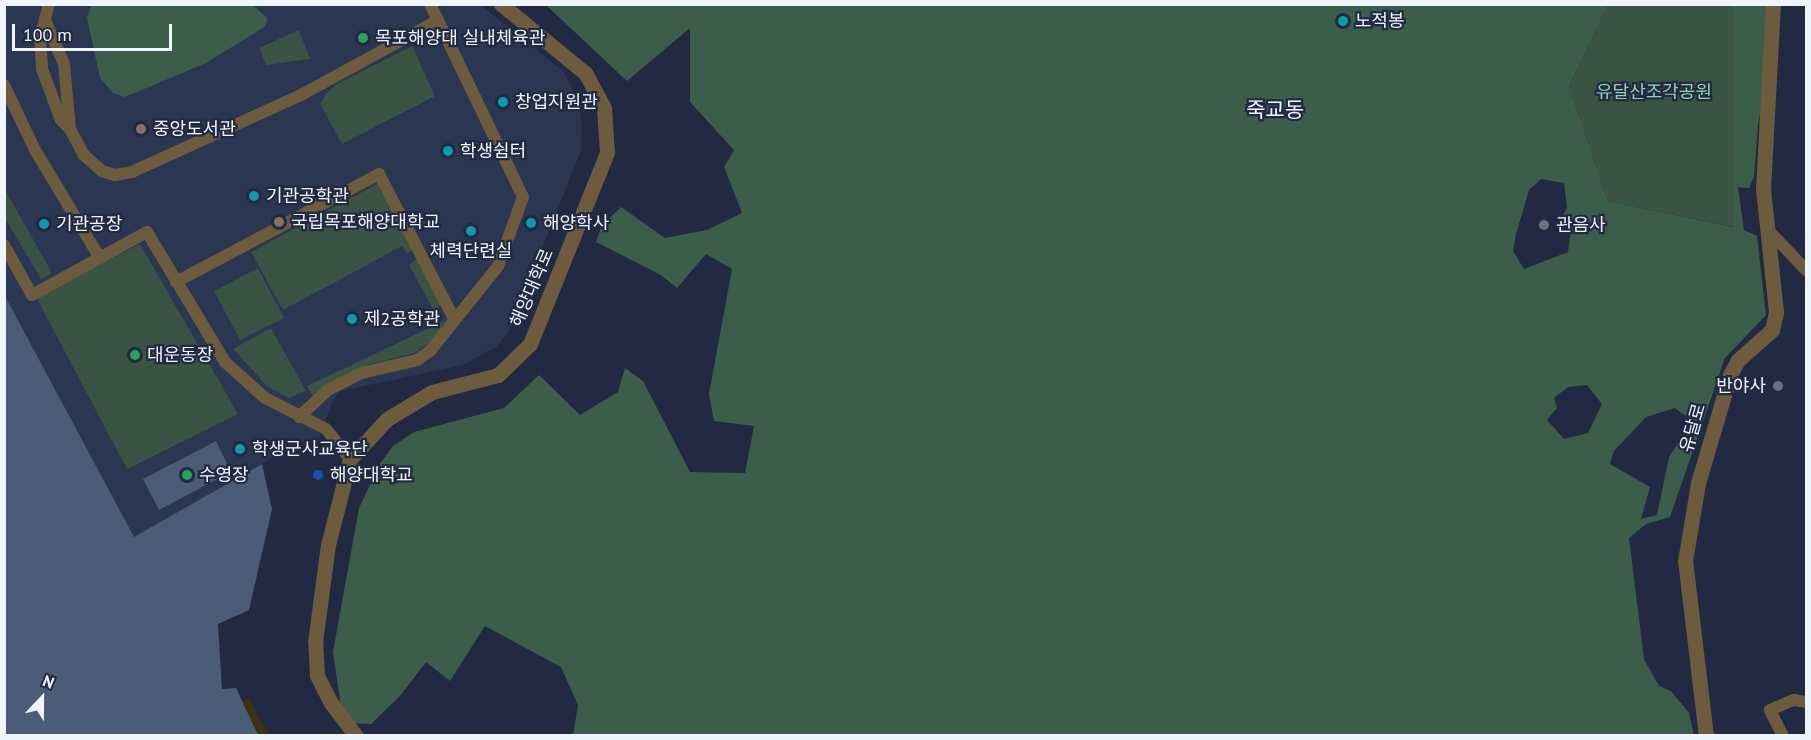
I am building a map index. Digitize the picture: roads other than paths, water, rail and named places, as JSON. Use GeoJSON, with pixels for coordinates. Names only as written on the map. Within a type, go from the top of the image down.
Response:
{"type":"FeatureCollection","features":[{"type":"Feature","properties":{"kind":"street"},"geometry":{"type":"LineString","coordinates":[[49,4],[40,38],[42,69],[61,120],[70,129],[84,155],[102,171],[114,175],[132,172],[301,95],[437,21]]}},
{"type":"Feature","properties":{"kind":"street"},"geometry":{"type":"LineString","coordinates":[[299,417],[328,390],[363,373],[417,360],[441,339],[453,317],[501,261],[523,197],[430,4]]}},
{"type":"Feature","properties":{"kind":"street","name":"해양대학로"},"geometry":{"type":"LineString","coordinates":[[356,735],[331,703],[317,675],[315,642],[328,545],[350,459],[387,419],[432,392],[498,375],[530,344],[603,169],[608,123],[595,86],[564,52],[501,4]]}},
{"type":"Feature","properties":{"kind":"street","name":"유달로"},"geometry":{"type":"LineString","coordinates":[[1706,735],[1685,561],[1698,483],[1730,375],[1738,360],[1772,330],[1776,312],[1763,189],[1773,4]]}},
{"type":"Feature","properties":{"kind":"street"},"geometry":{"type":"LineString","coordinates":[[45,20],[64,64],[70,129]]}},
{"type":"Feature","properties":{"kind":"street"},"geometry":{"type":"LineString","coordinates":[[4,85],[35,150],[100,258]]}},
{"type":"Feature","properties":{"kind":"street"},"geometry":{"type":"LineString","coordinates":[[176,282],[378,174],[453,317]]}},
{"type":"Feature","properties":{"kind":"street"},"geometry":{"type":"LineString","coordinates":[[1767,229],[1806,270]]}},
{"type":"Feature","properties":{"kind":"street"},"geometry":{"type":"LineString","coordinates":[[4,245],[32,295],[147,232],[231,368],[265,398],[326,429],[350,459]]}},
{"type":"Feature","properties":{"kind":"street"},"geometry":{"type":"LineString","coordinates":[[1783,735],[1770,710],[1794,700],[1806,702]]}},
{"type":"Feature","properties":{"kind":"place","name":"노적봉"},"geometry":{"type":"Point","coordinates":[1343,21]}},
{"type":"Feature","properties":{"kind":"place","name":"목포해양대 실내체육관"},"geometry":{"type":"Point","coordinates":[363,38]}},
{"type":"Feature","properties":{"kind":"place","name":"창업지원관"},"geometry":{"type":"Point","coordinates":[503,102]}},
{"type":"Feature","properties":{"kind":"place","name":"중앙도서관"},"geometry":{"type":"Point","coordinates":[141,129]}},
{"type":"Feature","properties":{"kind":"place","name":"학생쉼터"},"geometry":{"type":"Point","coordinates":[448,151]}},
{"type":"Feature","properties":{"kind":"place","name":"기관공학관"},"geometry":{"type":"Point","coordinates":[254,196]}},
{"type":"Feature","properties":{"kind":"place","name":"국립목포해양대학교"},"geometry":{"type":"Point","coordinates":[279,222]}},
{"type":"Feature","properties":{"kind":"place","name":"해양학사"},"geometry":{"type":"Point","coordinates":[531,223]}},
{"type":"Feature","properties":{"kind":"place","name":"기관공장"},"geometry":{"type":"Point","coordinates":[44,224]}},
{"type":"Feature","properties":{"kind":"place","name":"관음사"},"geometry":{"type":"Point","coordinates":[1544,225]}},
{"type":"Feature","properties":{"kind":"place","name":"체력단련실"},"geometry":{"type":"Point","coordinates":[471,231]}},
{"type":"Feature","properties":{"kind":"place","name":"제2공학관"},"geometry":{"type":"Point","coordinates":[352,319]}},
{"type":"Feature","properties":{"kind":"place","name":"대운동장"},"geometry":{"type":"Point","coordinates":[135,355]}},
{"type":"Feature","properties":{"kind":"place","name":"반야사"},"geometry":{"type":"Point","coordinates":[1778,386]}},
{"type":"Feature","properties":{"kind":"place","name":"학생군사교육단"},"geometry":{"type":"Point","coordinates":[240,449]}},
{"type":"Feature","properties":{"kind":"place","name":"수영장"},"geometry":{"type":"Point","coordinates":[187,475]}},
{"type":"Feature","properties":{"kind":"place","name":"해양대학교"},"geometry":{"type":"Point","coordinates":[318,475]}},
{"type":"Feature","properties":{"kind":"district","name":"죽교동"},"geometry":{"type":"Point","coordinates":[1275,110]}},
{"type":"Feature","properties":{"kind":"park label","name":"유달산조각공원"},"geometry":{"type":"Point","coordinates":[1654,92]}}]}
